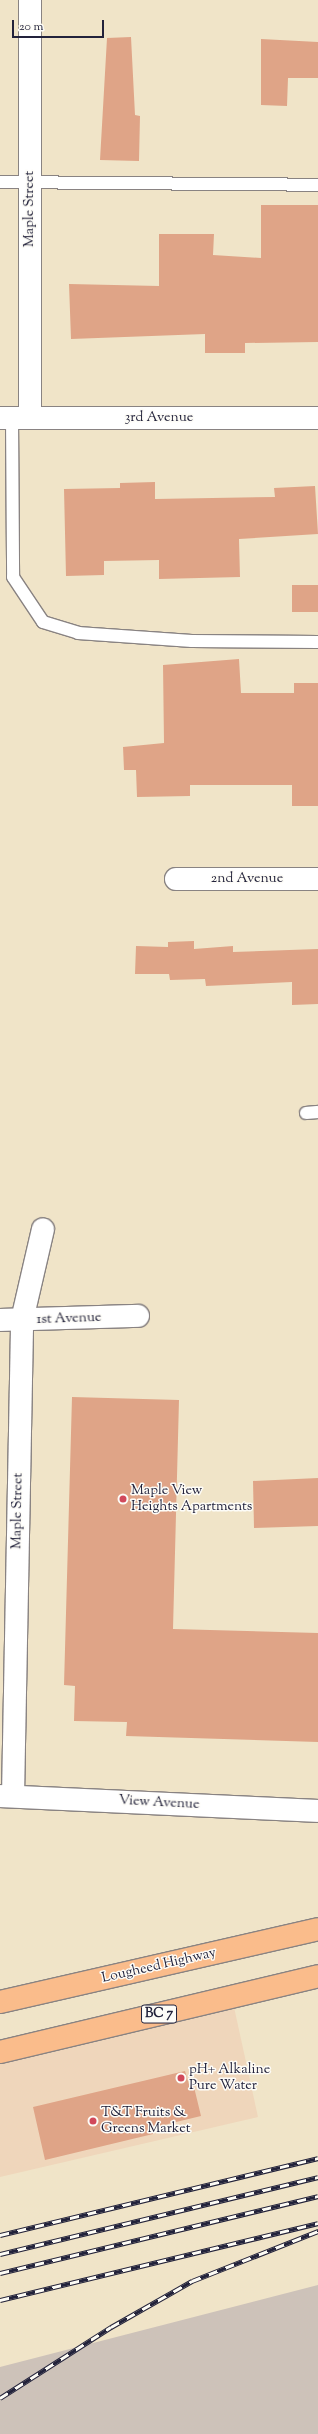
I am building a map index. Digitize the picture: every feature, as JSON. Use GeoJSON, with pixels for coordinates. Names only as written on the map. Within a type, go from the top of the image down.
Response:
{"type":"FeatureCollection","features":[{"type":"Feature","properties":{"kind":"main road","name":"Lougheed Highway"},"geometry":{"type":"LineString","coordinates":[[0,2002],[318,1929]]}},
{"type":"Feature","properties":{"kind":"main road","name":"BC 7"},"geometry":{"type":"LineString","coordinates":[[0,2052],[318,1976]]}},
{"type":"Feature","properties":{"kind":"street","name":"Maple Street"},"geometry":{"type":"LineString","coordinates":[[14,418],[31,182],[30,0]]}},
{"type":"Feature","properties":{"kind":"street","name":"3rd Avenue"},"geometry":{"type":"LineString","coordinates":[[14,418],[318,418]]}},
{"type":"Feature","properties":{"kind":"street","name":"2nd Avenue"},"geometry":{"type":"LineString","coordinates":[[176,879],[318,879]]}},
{"type":"Feature","properties":{"kind":"street","name":"Maple Street"},"geometry":{"type":"LineString","coordinates":[[6,1796],[22,1320],[43,1229]]}},
{"type":"Feature","properties":{"kind":"street","name":"1st Avenue"},"geometry":{"type":"LineString","coordinates":[[0,1320],[138,1316]]}},
{"type":"Feature","properties":{"kind":"street","name":"View Avenue"},"geometry":{"type":"LineString","coordinates":[[6,1796],[318,1811]]}},
{"type":"Feature","properties":{"kind":"lane"},"geometry":{"type":"LineString","coordinates":[[0,182],[318,185]]}},
{"type":"Feature","properties":{"kind":"lane"},"geometry":{"type":"LineString","coordinates":[[14,418],[13,577],[43,622],[78,633],[184,641],[318,642]]}},
{"type":"Feature","properties":{"kind":"lane"},"geometry":{"type":"LineString","coordinates":[[306,1113],[318,1112]]}},
{"type":"Feature","properties":{"kind":"shaded area"},"geometry":{"type":"Polygon","coordinates":[[[234,2007],[258,2117],[0,2177],[0,2061],[234,2007]]]}},
{"type":"Feature","properties":{"kind":"shaded area"},"geometry":{"type":"Polygon","coordinates":[[[318,2285],[318,2434],[0,2434],[0,2367],[318,2285]]]}},
{"type":"Feature","properties":{"kind":"building"},"geometry":{"type":"Polygon","coordinates":[[[131,37],[135,115],[140,116],[139,161],[100,160],[107,38],[131,37]]]}},
{"type":"Feature","properties":{"kind":"building"},"geometry":{"type":"Polygon","coordinates":[[[261,39],[318,42],[318,78],[288,78],[287,106],[261,105],[261,39]]]}},
{"type":"Feature","properties":{"kind":"building"},"geometry":{"type":"Polygon","coordinates":[[[261,205],[318,205],[318,342],[245,343],[245,353],[205,353],[205,334],[71,339],[69,284],[159,286],[159,234],[214,234],[213,255],[261,258],[261,205]]]}},
{"type":"Feature","properties":{"kind":"building"},"geometry":{"type":"Polygon","coordinates":[[[155,482],[155,499],[275,497],[274,488],[315,486],[318,534],[239,539],[240,577],[159,579],[159,560],[104,561],[104,575],[66,576],[64,489],[120,488],[120,483],[155,482]]]}},
{"type":"Feature","properties":{"kind":"building"},"geometry":{"type":"Polygon","coordinates":[[[292,585],[318,585],[318,612],[292,612],[292,585]]]}},
{"type":"Feature","properties":{"kind":"building"},"geometry":{"type":"Polygon","coordinates":[[[239,659],[241,693],[294,693],[294,683],[318,683],[318,806],[292,806],[292,785],[190,785],[190,796],[137,797],[136,770],[124,770],[123,747],[164,743],[163,665],[239,659]]]}},
{"type":"Feature","properties":{"kind":"building"},"geometry":{"type":"Polygon","coordinates":[[[194,941],[194,949],[233,946],[233,952],[318,949],[318,1004],[292,1005],[292,982],[206,986],[205,979],[170,980],[169,974],[135,974],[136,946],[168,947],[168,942],[194,941]]]}},
{"type":"Feature","properties":{"kind":"building","name":"Maple View Heights Apartments"},"geometry":{"type":"Polygon","coordinates":[[[72,1397],[179,1400],[173,1629],[318,1633],[318,1742],[126,1736],[127,1722],[74,1721],[75,1686],[64,1685],[72,1397]]]}},
{"type":"Feature","properties":{"kind":"building"},"geometry":{"type":"Polygon","coordinates":[[[318,1478],[318,1526],[254,1528],[253,1481],[318,1478]]]}},
{"type":"Feature","properties":{"kind":"building","name":"T&T Fruits & Greens Market"},"geometry":{"type":"Polygon","coordinates":[[[185,2071],[190,2088],[194,2087],[201,2116],[151,2128],[153,2134],[45,2160],[33,2107],[185,2071]]]}},
{"type":"Feature","properties":{"kind":"railway"},"geometry":{"type":"LineString","coordinates":[[0,2235],[318,2158]]}},
{"type":"Feature","properties":{"kind":"railway"},"geometry":{"type":"LineString","coordinates":[[0,2254],[318,2177]]}},
{"type":"Feature","properties":{"kind":"railway"},"geometry":{"type":"LineString","coordinates":[[0,2273],[318,2196]]}},
{"type":"Feature","properties":{"kind":"railway"},"geometry":{"type":"LineString","coordinates":[[0,2300],[318,2223]]}},
{"type":"Feature","properties":{"kind":"railway"},"geometry":{"type":"LineString","coordinates":[[0,2398],[111,2327],[192,2281],[318,2231]]}},
{"type":"Feature","properties":{"kind":"place","name":"Maple View Heights Apartments"},"geometry":{"type":"Point","coordinates":[123,1499]}},
{"type":"Feature","properties":{"kind":"place","name":"pH+ Alkaline Pure Water"},"geometry":{"type":"Point","coordinates":[181,2078]}},
{"type":"Feature","properties":{"kind":"place","name":"T&T Fruits & Greens Market"},"geometry":{"type":"Point","coordinates":[93,2121]}}]}
